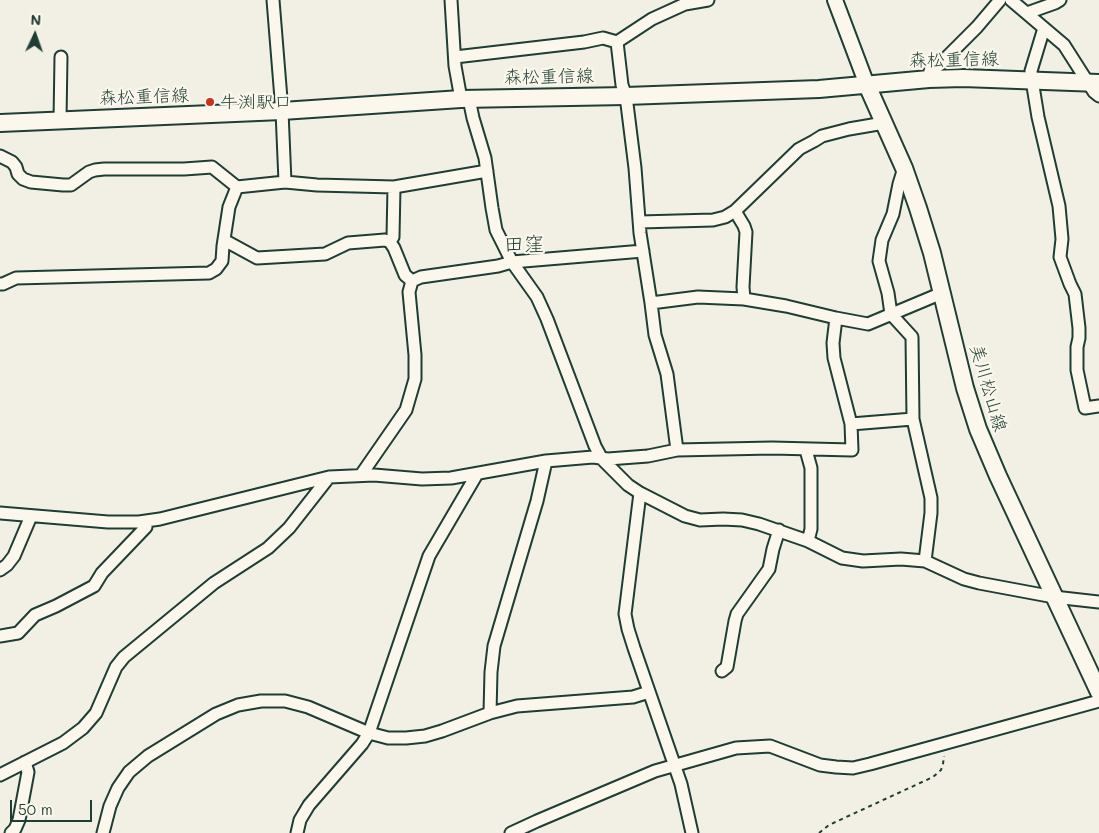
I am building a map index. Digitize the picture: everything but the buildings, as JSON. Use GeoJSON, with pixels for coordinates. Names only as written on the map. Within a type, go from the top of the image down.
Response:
{"type":"FeatureCollection","features":[{"type":"Feature","properties":{"kind":"main road","name":"森松重信線"},"geometry":{"type":"LineString","coordinates":[[0,123],[282,111],[465,99],[626,96],[819,89],[929,79],[963,78],[1093,83]]}},
{"type":"Feature","properties":{"kind":"main road","name":"美川松山線"},"geometry":{"type":"LineString","coordinates":[[867,85],[904,168],[932,253],[965,388],[978,429],[1099,692]]}},
{"type":"Feature","properties":{"kind":"street"},"geometry":{"type":"LineString","coordinates":[[273,0],[282,111],[285,182]]}},
{"type":"Feature","properties":{"kind":"street"},"geometry":{"type":"LineString","coordinates":[[451,0],[454,56],[465,99],[485,158],[496,230],[512,262],[536,297],[547,319],[595,446],[602,458],[622,478],[640,493],[685,516],[700,520],[742,520],[759,524],[808,541],[842,558],[863,561],[901,559],[925,561],[979,584],[1054,597],[1099,602]]}},
{"type":"Feature","properties":{"kind":"street"},"geometry":{"type":"LineString","coordinates":[[454,56],[584,42],[603,38],[616,42],[652,19],[685,4],[708,0]]}},
{"type":"Feature","properties":{"kind":"street"},"geometry":{"type":"LineString","coordinates":[[835,0],[867,85]]}},
{"type":"Feature","properties":{"kind":"street"},"geometry":{"type":"LineString","coordinates":[[929,79],[930,71],[938,66],[977,28],[1000,0]]}},
{"type":"Feature","properties":{"kind":"street"},"geometry":{"type":"LineString","coordinates":[[1011,0],[1064,45],[1093,83],[1094,92],[1099,96]]}},
{"type":"Feature","properties":{"kind":"street"},"geometry":{"type":"LineString","coordinates":[[1027,13],[1060,0]]}},
{"type":"Feature","properties":{"kind":"street"},"geometry":{"type":"LineString","coordinates":[[1044,28],[1031,71],[1032,80],[1038,117],[1059,206],[1062,239],[1060,257],[1075,294],[1079,328],[1077,370],[1085,408],[1099,406]]}},
{"type":"Feature","properties":{"kind":"street"},"geometry":{"type":"LineString","coordinates":[[616,42],[622,85],[626,96],[643,251],[655,335],[667,374],[677,450]]}},
{"type":"Feature","properties":{"kind":"street"},"geometry":{"type":"LineString","coordinates":[[60,120],[61,57]]}},
{"type":"Feature","properties":{"kind":"street"},"geometry":{"type":"LineString","coordinates":[[640,222],[713,220],[725,217],[735,211],[799,149],[822,136],[884,123]]}},
{"type":"Feature","properties":{"kind":"street"},"geometry":{"type":"LineString","coordinates":[[0,156],[12,162],[23,179],[31,182],[71,185],[89,172],[104,169],[212,167],[237,187],[285,182],[317,185],[394,187],[487,171]]}},
{"type":"Feature","properties":{"kind":"street"},"geometry":{"type":"LineString","coordinates":[[904,168],[893,214],[882,240],[880,262],[891,314],[912,337],[913,418],[931,498],[925,561]]}},
{"type":"Feature","properties":{"kind":"street"},"geometry":{"type":"LineString","coordinates":[[0,284],[16,278],[209,273],[222,261],[229,207],[237,187]]}},
{"type":"Feature","properties":{"kind":"street"},"geometry":{"type":"LineString","coordinates":[[390,242],[393,237],[394,187]]}},
{"type":"Feature","properties":{"kind":"street"},"geometry":{"type":"LineString","coordinates":[[735,211],[746,232],[744,299]]}},
{"type":"Feature","properties":{"kind":"street"},"geometry":{"type":"LineString","coordinates":[[224,240],[257,258],[325,254],[348,243],[385,240],[390,242],[394,248],[404,275],[412,281]]}},
{"type":"Feature","properties":{"kind":"street"},"geometry":{"type":"LineString","coordinates":[[412,281],[421,277],[498,266],[512,262],[643,251]]}},
{"type":"Feature","properties":{"kind":"street"},"geometry":{"type":"LineString","coordinates":[[361,476],[406,410],[415,380],[415,355],[409,292],[412,281]]}},
{"type":"Feature","properties":{"kind":"street"},"geometry":{"type":"LineString","coordinates":[[651,303],[698,298],[744,299],[868,324],[942,293]]}},
{"type":"Feature","properties":{"kind":"street"},"geometry":{"type":"LineString","coordinates":[[0,513],[108,522],[139,522],[169,517],[329,477],[374,475],[422,479],[451,478],[546,461],[593,457],[608,459],[648,456],[677,450],[772,448],[852,450],[851,424],[834,358],[833,343],[836,318]]}},
{"type":"Feature","properties":{"kind":"street"},"geometry":{"type":"LineString","coordinates":[[851,424],[913,418]]}},
{"type":"Feature","properties":{"kind":"street"},"geometry":{"type":"LineString","coordinates":[[806,450],[810,468],[810,529],[808,541]]}},
{"type":"Feature","properties":{"kind":"street"},"geometry":{"type":"LineString","coordinates":[[490,713],[494,646],[537,501],[546,461]]}},
{"type":"Feature","properties":{"kind":"street"},"geometry":{"type":"LineString","coordinates":[[297,833],[300,820],[309,805],[362,744],[369,733],[429,556],[477,474]]}},
{"type":"Feature","properties":{"kind":"street"},"geometry":{"type":"LineString","coordinates":[[0,775],[62,743],[84,728],[96,713],[116,667],[124,657],[214,582],[268,548],[289,528],[329,477]]}},
{"type":"Feature","properties":{"kind":"street"},"geometry":{"type":"LineString","coordinates":[[640,493],[626,614],[628,629],[681,784],[692,833]]}},
{"type":"Feature","properties":{"kind":"street"},"geometry":{"type":"LineString","coordinates":[[0,570],[14,556],[31,516]]}},
{"type":"Feature","properties":{"kind":"street"},"geometry":{"type":"LineString","coordinates":[[0,636],[18,633],[35,615],[94,586],[102,573],[146,527],[146,521]]}},
{"type":"Feature","properties":{"kind":"street"},"geometry":{"type":"LineString","coordinates":[[722,671],[727,667],[737,614],[769,569],[779,530]]}},
{"type":"Feature","properties":{"kind":"street"},"geometry":{"type":"LineString","coordinates":[[103,833],[110,806],[118,788],[129,772],[148,756],[216,714],[238,705],[261,701],[284,701],[308,707],[369,733],[388,738],[406,738],[425,736],[490,713],[517,706],[633,697],[649,692]]}},
{"type":"Feature","properties":{"kind":"street"},"geometry":{"type":"LineString","coordinates":[[510,833],[655,772],[736,748],[770,746],[820,765],[836,768],[853,768],[1099,702]]}},
{"type":"Feature","properties":{"kind":"street"},"geometry":{"type":"LineString","coordinates":[[11,833],[15,829],[18,820],[28,772],[25,762]]}},
{"type":"Feature","properties":{"kind":"path"},"geometry":{"type":"LineString","coordinates":[[820,833],[829,825],[933,778],[944,764],[942,745]]}},
{"type":"Feature","properties":{"kind":"place","name":"牛渕駅口"},"geometry":{"type":"Point","coordinates":[210,102]}},
{"type":"Feature","properties":{"kind":"district","name":"田窪"},"geometry":{"type":"Point","coordinates":[524,245]}}]}
